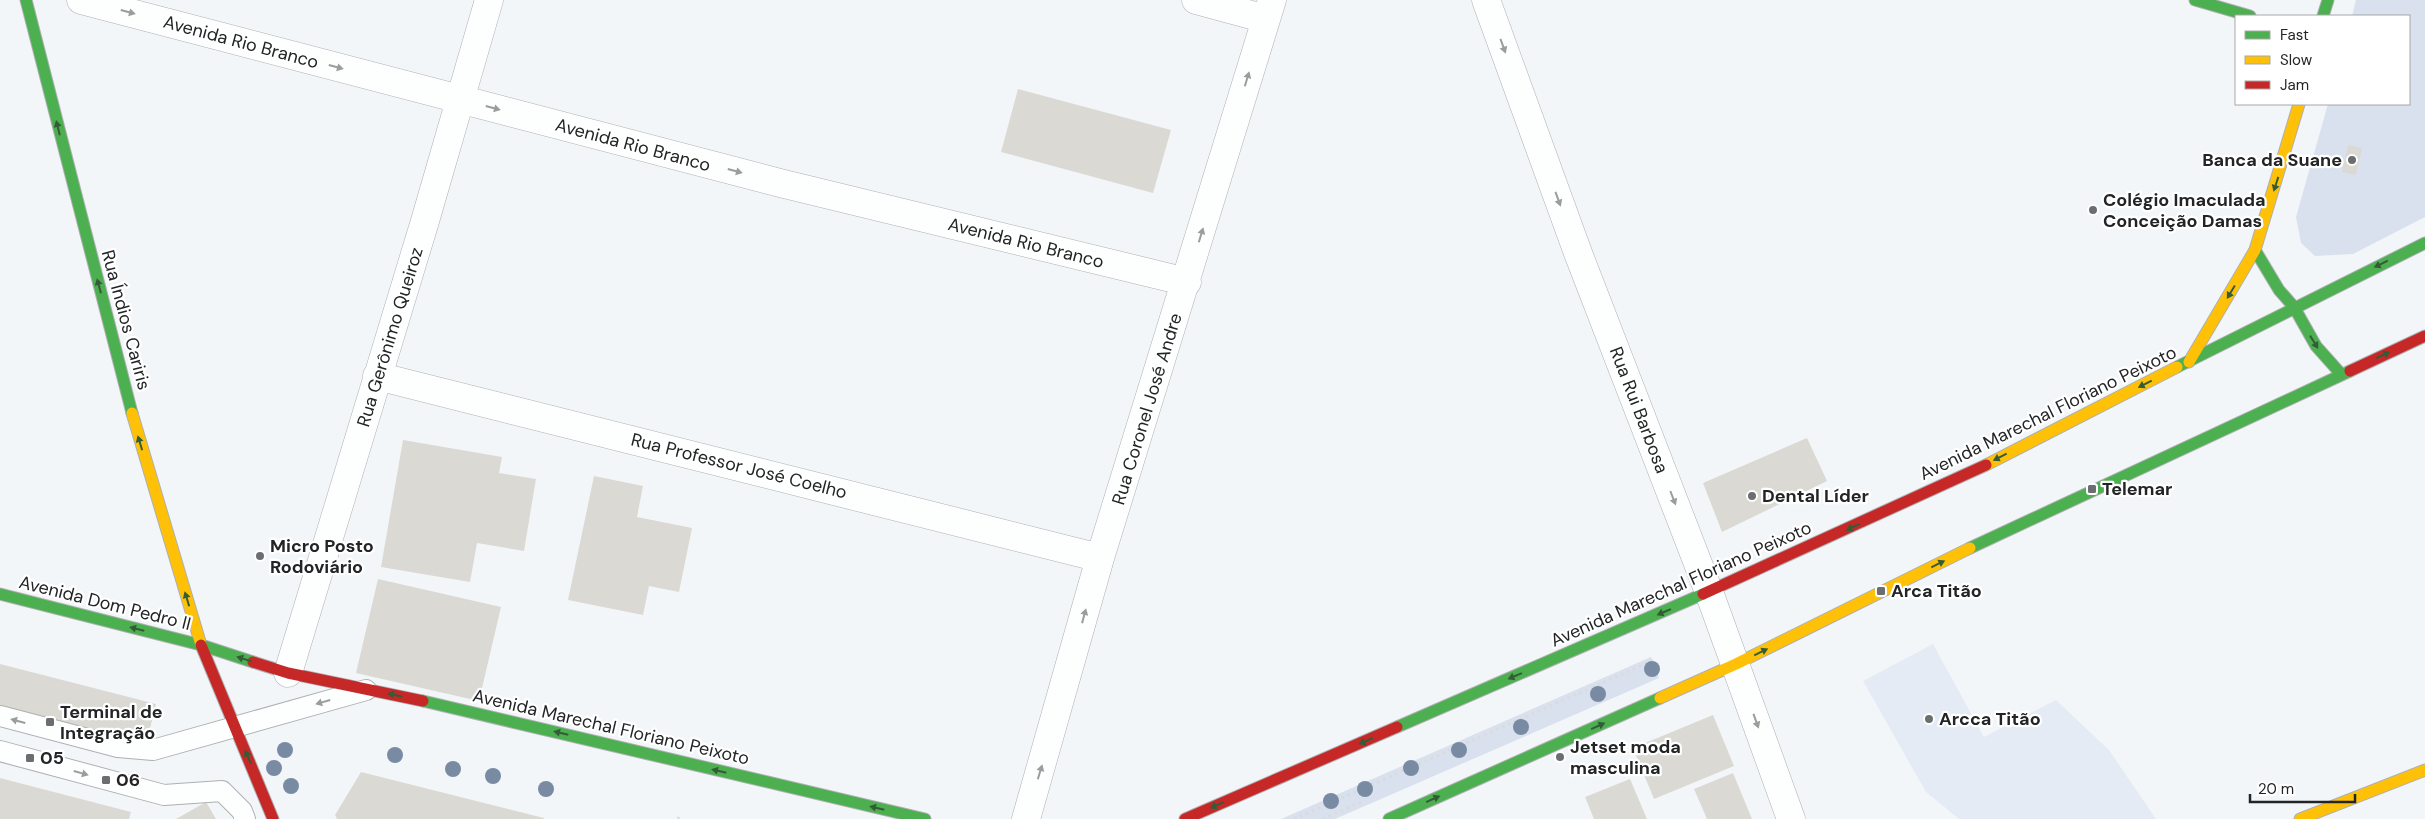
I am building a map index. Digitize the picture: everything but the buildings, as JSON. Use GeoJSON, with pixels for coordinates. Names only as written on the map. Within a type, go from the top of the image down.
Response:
{"type":"FeatureCollection","features":[{"type":"Feature","properties":{"kind":"main road","name":"Rua Índios Cariris"},"geometry":{"type":"LineString","coordinates":[[26,0],[133,418],[201,645],[274,819]]}},
{"type":"Feature","properties":{"kind":"main road"},"geometry":{"type":"LineString","coordinates":[[2195,0],[2247,15]]}},
{"type":"Feature","properties":{"kind":"main road"},"geometry":{"type":"LineString","coordinates":[[2323,15],[2328,0]]}},
{"type":"Feature","properties":{"kind":"main road"},"geometry":{"type":"LineString","coordinates":[[2189,362],[2255,250],[2300,105]]}},
{"type":"Feature","properties":{"kind":"main road","name":"Avenida Marechal Floriano Peixoto"},"geometry":{"type":"LineString","coordinates":[[1185,819],[1709,592],[1964,476],[2294,307],[2425,243]]}},
{"type":"Feature","properties":{"kind":"main road"},"geometry":{"type":"LineString","coordinates":[[2255,250],[2279,290],[2294,307],[2316,346],[2341,374]]}},
{"type":"Feature","properties":{"kind":"main road"},"geometry":{"type":"LineString","coordinates":[[1389,819],[1736,664],[2034,516],[2425,336]]}},
{"type":"Feature","properties":{"kind":"main road","name":"Avenida Dom Pedro II"},"geometry":{"type":"LineString","coordinates":[[0,594],[201,645],[288,672]]}},
{"type":"Feature","properties":{"kind":"main road","name":"Avenida Marechal Floriano Peixoto"},"geometry":{"type":"LineString","coordinates":[[288,672],[370,689],[925,819]]}},
{"type":"Feature","properties":{"kind":"main road"},"geometry":{"type":"LineString","coordinates":[[2300,819],[2425,770]]}},
{"type":"Feature","properties":{"kind":"street","name":"Avenida Rio Branco"},"geometry":{"type":"LineString","coordinates":[[81,0],[780,183],[1187,282]]}},
{"type":"Feature","properties":{"kind":"street","name":"Rua Gerônimo Queiroz"},"geometry":{"type":"LineString","coordinates":[[288,672],[489,0]]}},
{"type":"Feature","properties":{"kind":"street"},"geometry":{"type":"LineString","coordinates":[[1196,0],[1269,9]]}},
{"type":"Feature","properties":{"kind":"street","name":"Rua Rui Barbosa"},"geometry":{"type":"LineString","coordinates":[[1486,0],[1578,253],[1736,664],[1791,819]]}},
{"type":"Feature","properties":{"kind":"street","name":"Rua Coronel José Andre"},"geometry":{"type":"LineString","coordinates":[[1026,819],[1100,558],[1187,282],[1269,9]]}},
{"type":"Feature","properties":{"kind":"street","name":"Rua Professor José Coelho"},"geometry":{"type":"LineString","coordinates":[[377,376],[1100,558]]}},
{"type":"Feature","properties":{"kind":"lane"},"geometry":{"type":"LineString","coordinates":[[0,716],[118,747],[153,750],[370,689]]}},
{"type":"Feature","properties":{"kind":"lane"},"geometry":{"type":"LineString","coordinates":[[0,751],[164,795],[222,791],[242,811],[245,819]]}},
{"type":"Feature","properties":{"kind":"path"},"geometry":{"type":"LineString","coordinates":[[1294,819],[1656,659]]}},
{"type":"Feature","properties":{"kind":"shaded area"},"geometry":{"type":"Polygon","coordinates":[[[2356,0],[2425,0],[2425,217],[2353,254],[2315,256],[2301,243],[2296,217],[2328,105],[2410,105],[2410,15],[2352,15],[2356,0]]]}},
{"type":"Feature","properties":{"kind":"shaded area","name":"Arcca Titão"},"geometry":{"type":"Polygon","coordinates":[[[1933,644],[1984,737],[2056,700],[2109,750],[2156,819],[1959,819],[1926,792],[1863,681],[1933,644]]]}},
{"type":"Feature","properties":{"kind":"shaded area"},"geometry":{"type":"Polygon","coordinates":[[[1651,657],[1659,678],[1335,819],[1281,819],[1651,657]]]}},
{"type":"Feature","properties":{"kind":"traffic: fast"},"geometry":{"type":"LineString","coordinates":[[26,0],[132,413]]}},
{"type":"Feature","properties":{"kind":"traffic: fast"},"geometry":{"type":"LineString","coordinates":[[2195,0],[2247,15]]}},
{"type":"Feature","properties":{"kind":"traffic: fast"},"geometry":{"type":"LineString","coordinates":[[2323,15],[2328,0]]}},
{"type":"Feature","properties":{"kind":"traffic: fast"},"geometry":{"type":"LineString","coordinates":[[2177,367],[2425,243]]}},
{"type":"Feature","properties":{"kind":"traffic: fast"},"geometry":{"type":"LineString","coordinates":[[2255,250],[2279,290],[2294,307],[2316,346],[2341,374]]}},
{"type":"Feature","properties":{"kind":"traffic: fast"},"geometry":{"type":"LineString","coordinates":[[1970,548],[2350,371]]}},
{"type":"Feature","properties":{"kind":"traffic: fast"},"geometry":{"type":"LineString","coordinates":[[0,594],[201,645],[253,662]]}},
{"type":"Feature","properties":{"kind":"traffic: fast"},"geometry":{"type":"LineString","coordinates":[[1397,727],[1703,594]]}},
{"type":"Feature","properties":{"kind":"traffic: fast"},"geometry":{"type":"LineString","coordinates":[[1389,819],[1660,698]]}},
{"type":"Feature","properties":{"kind":"traffic: fast"},"geometry":{"type":"LineString","coordinates":[[423,701],[925,819]]}},
{"type":"Feature","properties":{"kind":"traffic: slow"},"geometry":{"type":"LineString","coordinates":[[2189,362],[2255,250],[2299,105]]}},
{"type":"Feature","properties":{"kind":"traffic: slow"},"geometry":{"type":"LineString","coordinates":[[1986,465],[2177,367]]}},
{"type":"Feature","properties":{"kind":"traffic: slow"},"geometry":{"type":"LineString","coordinates":[[132,413],[201,645]]}},
{"type":"Feature","properties":{"kind":"traffic: slow"},"geometry":{"type":"LineString","coordinates":[[1660,698],[1736,664],[1970,548]]}},
{"type":"Feature","properties":{"kind":"traffic: slow"},"geometry":{"type":"LineString","coordinates":[[2300,819],[2425,770]]}},
{"type":"Feature","properties":{"kind":"traffic: jam"},"geometry":{"type":"LineString","coordinates":[[2350,371],[2425,336]]}},
{"type":"Feature","properties":{"kind":"traffic: jam"},"geometry":{"type":"LineString","coordinates":[[1703,594],[1986,465]]}},
{"type":"Feature","properties":{"kind":"traffic: jam"},"geometry":{"type":"LineString","coordinates":[[201,645],[273,819]]}},
{"type":"Feature","properties":{"kind":"traffic: jam"},"geometry":{"type":"LineString","coordinates":[[253,662],[288,673],[423,701]]}},
{"type":"Feature","properties":{"kind":"traffic: jam"},"geometry":{"type":"LineString","coordinates":[[1185,819],[1397,727]]}},
{"type":"Feature","properties":{"kind":"place","name":"Banca da Suane"},"geometry":{"type":"Point","coordinates":[2352,160]}},
{"type":"Feature","properties":{"kind":"place","name":"Colégio Imaculada Conceição Damas"},"geometry":{"type":"Point","coordinates":[2093,210]}},
{"type":"Feature","properties":{"kind":"place","name":"Telemar"},"geometry":{"type":"Point","coordinates":[2092,489]}},
{"type":"Feature","properties":{"kind":"place","name":"Dental Líder"},"geometry":{"type":"Point","coordinates":[1752,496]}},
{"type":"Feature","properties":{"kind":"place","name":"Micro Posto Rodoviário"},"geometry":{"type":"Point","coordinates":[260,556]}},
{"type":"Feature","properties":{"kind":"place","name":"Arca Titão"},"geometry":{"type":"Point","coordinates":[1881,591]}},
{"type":"Feature","properties":{"kind":"place","name":"Arcca Titão"},"geometry":{"type":"Point","coordinates":[1929,719]}},
{"type":"Feature","properties":{"kind":"place","name":"Terminal de Integração"},"geometry":{"type":"Point","coordinates":[50,722]}},
{"type":"Feature","properties":{"kind":"place","name":"Jetset moda masculina"},"geometry":{"type":"Point","coordinates":[1560,757]}},
{"type":"Feature","properties":{"kind":"place","name":"05"},"geometry":{"type":"Point","coordinates":[30,758]}},
{"type":"Feature","properties":{"kind":"place","name":"06"},"geometry":{"type":"Point","coordinates":[106,780]}}]}
